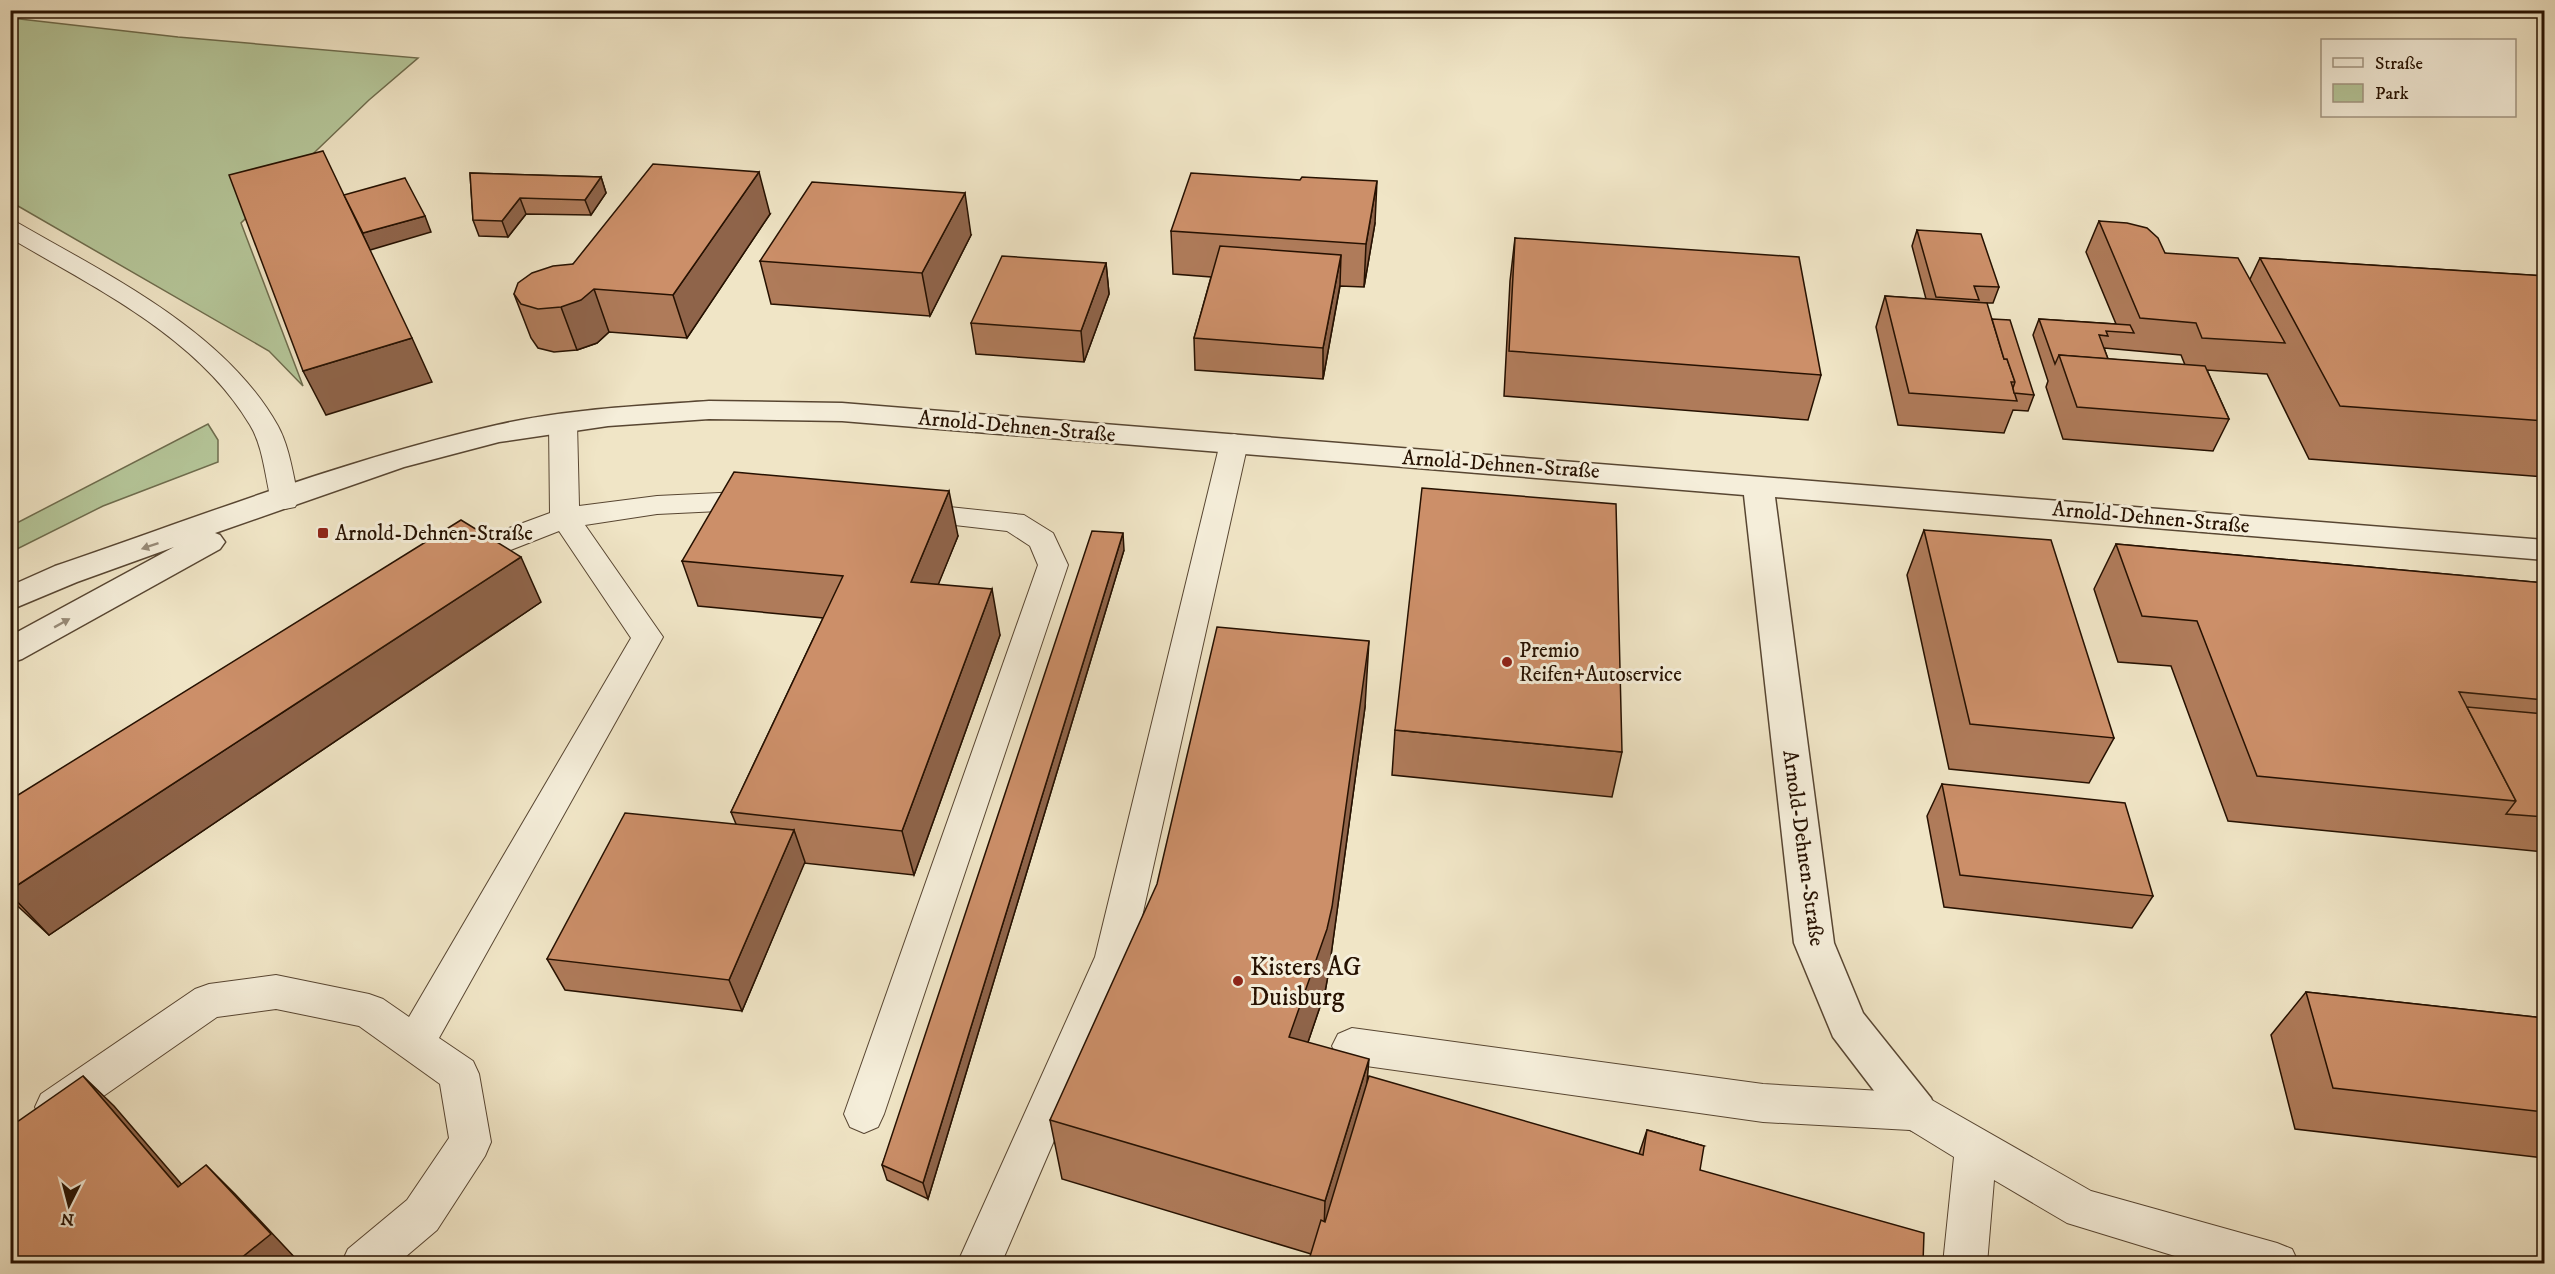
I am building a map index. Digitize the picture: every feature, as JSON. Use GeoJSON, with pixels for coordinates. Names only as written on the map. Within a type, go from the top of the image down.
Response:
{"type":"FeatureCollection","features":[{"type":"Feature","properties":{"kind":"street","name":"Arnold-Dehnen-Straße"},"geometry":{"type":"LineString","coordinates":[[10,599],[66,574],[285,500],[394,460],[499,433],[608,417],[709,410],[842,412],[2544,550]]}},
{"type":"Feature","properties":{"kind":"street","name":"Arnold-Dehnen-Straße"},"geometry":{"type":"LineString","coordinates":[[1758,485],[1814,943],[1847,1024],[1916,1112]]}},
{"type":"Feature","properties":{"kind":"street","name":"Arnold-Dehnen-Straße"},"geometry":{"type":"LineString","coordinates":[[10,651],[285,500]]}},
{"type":"Feature","properties":{"kind":"lane"},"geometry":{"type":"LineString","coordinates":[[10,228],[169,323],[218,367],[265,427],[285,500]]}},
{"type":"Feature","properties":{"kind":"lane"},"geometry":{"type":"LineString","coordinates":[[415,1043],[647,637],[565,518],[563,423]]}},
{"type":"Feature","properties":{"kind":"lane"},"geometry":{"type":"LineString","coordinates":[[979,1263],[1114,957],[1234,443]]}},
{"type":"Feature","properties":{"kind":"lane"},"geometry":{"type":"LineString","coordinates":[[431,578],[471,553],[565,518],[657,505],[752,499],[786,502]]}},
{"type":"Feature","properties":{"kind":"lane"},"geometry":{"type":"LineString","coordinates":[[864,1114],[1053,565],[1043,540],[1014,522],[888,510]]}},
{"type":"Feature","properties":{"kind":"lane"},"geometry":{"type":"LineString","coordinates":[[33,1123],[209,1000],[276,992],[369,1011],[459,1074],[470,1142],[422,1215],[363,1263]]}},
{"type":"Feature","properties":{"kind":"lane"},"geometry":{"type":"LineString","coordinates":[[1352,1046],[1763,1103],[1916,1112],[2082,1209],[2277,1263]]}},
{"type":"Feature","properties":{"kind":"lane"},"geometry":{"type":"LineString","coordinates":[[1965,1263],[1966,1230],[1976,1147]]}},
{"type":"Feature","properties":{"kind":"green space"},"geometry":{"type":"Polygon","coordinates":[[[11,18],[178,37],[418,58],[369,100],[241,223],[303,386],[269,351],[11,202],[11,18]]]}},
{"type":"Feature","properties":{"kind":"green space"},"geometry":{"type":"Polygon","coordinates":[[[208,424],[218,440],[218,462],[103,506],[11,552],[11,526],[208,424]]]}},
{"type":"Feature","properties":{"kind":"building"},"geometry":{"type":"Polygon","coordinates":[[[323,151],[412,338],[303,371],[229,175],[323,151]]]}},
{"type":"Feature","properties":{"kind":"building"},"geometry":{"type":"Polygon","coordinates":[[[653,164],[759,172],[673,295],[594,289],[581,300],[561,307],[538,309],[521,304],[514,294],[518,283],[532,273],[553,266],[573,264],[653,164]]]}},
{"type":"Feature","properties":{"kind":"building"},"geometry":{"type":"Polygon","coordinates":[[[470,173],[601,177],[585,200],[520,198],[502,221],[473,220],[470,173]]]}},
{"type":"Feature","properties":{"kind":"building"},"geometry":{"type":"Polygon","coordinates":[[[1191,173],[1300,180],[1302,177],[1377,181],[1366,244],[1171,231],[1191,173]]]}},
{"type":"Feature","properties":{"kind":"building"},"geometry":{"type":"Polygon","coordinates":[[[405,178],[425,216],[363,233],[344,195],[405,178]]]}},
{"type":"Feature","properties":{"kind":"building"},"geometry":{"type":"Polygon","coordinates":[[[812,182],[965,193],[922,273],[760,261],[812,182]]]}},
{"type":"Feature","properties":{"kind":"building"},"geometry":{"type":"Polygon","coordinates":[[[2099,221],[2127,223],[2147,228],[2158,238],[2165,253],[2238,258],[2285,343],[2202,338],[2196,323],[2140,318],[2099,221]]]}},
{"type":"Feature","properties":{"kind":"building"},"geometry":{"type":"Polygon","coordinates":[[[1917,230],[1981,234],[1999,287],[1974,286],[1979,300],[1936,297],[1917,230]]]}},
{"type":"Feature","properties":{"kind":"building"},"geometry":{"type":"Polygon","coordinates":[[[1515,238],[1799,257],[1821,375],[1509,351],[1515,238]]]}},
{"type":"Feature","properties":{"kind":"building"},"geometry":{"type":"Polygon","coordinates":[[[1220,246],[1341,255],[1323,348],[1194,338],[1220,246]]]}},
{"type":"Feature","properties":{"kind":"building"},"geometry":{"type":"Polygon","coordinates":[[[1002,256],[1106,263],[1081,331],[971,323],[1002,256]]]}},
{"type":"Feature","properties":{"kind":"building"},"geometry":{"type":"Polygon","coordinates":[[[2260,258],[2544,276],[2544,421],[2340,406],[2260,258]]]}},
{"type":"Feature","properties":{"kind":"building"},"geometry":{"type":"Polygon","coordinates":[[[1885,296],[1987,303],[2004,359],[2007,359],[2015,382],[2011,382],[2017,401],[1909,393],[1885,296]]]}},
{"type":"Feature","properties":{"kind":"building"},"geometry":{"type":"Polygon","coordinates":[[[1992,319],[2010,320],[2034,395],[2014,393],[2015,382],[2007,359],[2004,359],[1992,319]]]}},
{"type":"Feature","properties":{"kind":"building"},"geometry":{"type":"Polygon","coordinates":[[[2039,319],[2130,325],[2134,333],[2106,331],[2108,336],[2099,335],[2108,359],[2059,355],[2055,364],[2039,319]]]}},
{"type":"Feature","properties":{"kind":"building"},"geometry":{"type":"Polygon","coordinates":[[[2059,355],[2205,366],[2229,419],[2077,407],[2059,355]]]}},
{"type":"Feature","properties":{"kind":"building"},"geometry":{"type":"Polygon","coordinates":[[[734,472],[949,491],[911,582],[992,589],[902,831],[731,812],[843,576],[682,561],[734,472]]]}},
{"type":"Feature","properties":{"kind":"building","name":"Premio Reifen+Autoservice"},"geometry":{"type":"Polygon","coordinates":[[[1422,488],[1616,504],[1622,752],[1395,730],[1422,488]]]}},
{"type":"Feature","properties":{"kind":"building"},"geometry":{"type":"Polygon","coordinates":[[[461,520],[521,557],[10,890],[10,800],[461,520]]]}},
{"type":"Feature","properties":{"kind":"building"},"geometry":{"type":"Polygon","coordinates":[[[1924,530],[2051,540],[2114,738],[1970,724],[1924,530]]]}},
{"type":"Feature","properties":{"kind":"building"},"geometry":{"type":"Polygon","coordinates":[[[1092,531],[1123,533],[923,1183],[882,1165],[1092,531]]]}},
{"type":"Feature","properties":{"kind":"building"},"geometry":{"type":"Polygon","coordinates":[[[2116,544],[2544,583],[2544,700],[2459,692],[2516,801],[2257,776],[2197,621],[2142,616],[2116,544]]]}},
{"type":"Feature","properties":{"kind":"building","name":"Kisters AG Duisburg"},"geometry":{"type":"Polygon","coordinates":[[[1217,627],[1369,641],[1332,907],[1327,929],[1289,1037],[1369,1059],[1325,1201],[1050,1120],[1157,884],[1217,627]]]}},
{"type":"Feature","properties":{"kind":"building"},"geometry":{"type":"Polygon","coordinates":[[[2467,707],[2544,714],[2544,817],[2506,814],[2516,801],[2467,707]]]}},
{"type":"Feature","properties":{"kind":"building"},"geometry":{"type":"Polygon","coordinates":[[[1942,784],[2125,803],[2153,896],[1960,875],[1942,784]]]}},
{"type":"Feature","properties":{"kind":"building"},"geometry":{"type":"Polygon","coordinates":[[[625,813],[794,830],[729,980],[547,959],[625,813]]]}},
{"type":"Feature","properties":{"kind":"building"},"geometry":{"type":"Polygon","coordinates":[[[2306,992],[2544,1018],[2544,1112],[2333,1088],[2306,992]]]}},
{"type":"Feature","properties":{"kind":"building"},"geometry":{"type":"Polygon","coordinates":[[[83,1076],[178,1187],[206,1165],[271,1234],[235,1263],[15,1263],[10,1258],[10,1127],[83,1076]]]}},
{"type":"Feature","properties":{"kind":"building"},"geometry":{"type":"Polygon","coordinates":[[[1369,1076],[1643,1155],[1647,1130],[1704,1146],[1700,1170],[1924,1233],[1923,1263],[1308,1263],[1321,1220],[1325,1222],[1369,1076]]]}},
{"type":"Feature","properties":{"kind":"place","name":"Arnold-Dehnen-Straße"},"geometry":{"type":"Point","coordinates":[323,533]}},
{"type":"Feature","properties":{"kind":"place","name":"Premio Reifen+Autoservice"},"geometry":{"type":"Point","coordinates":[1507,662]}},
{"type":"Feature","properties":{"kind":"place","name":"Kisters AG Duisburg"},"geometry":{"type":"Point","coordinates":[1238,981]}}]}
